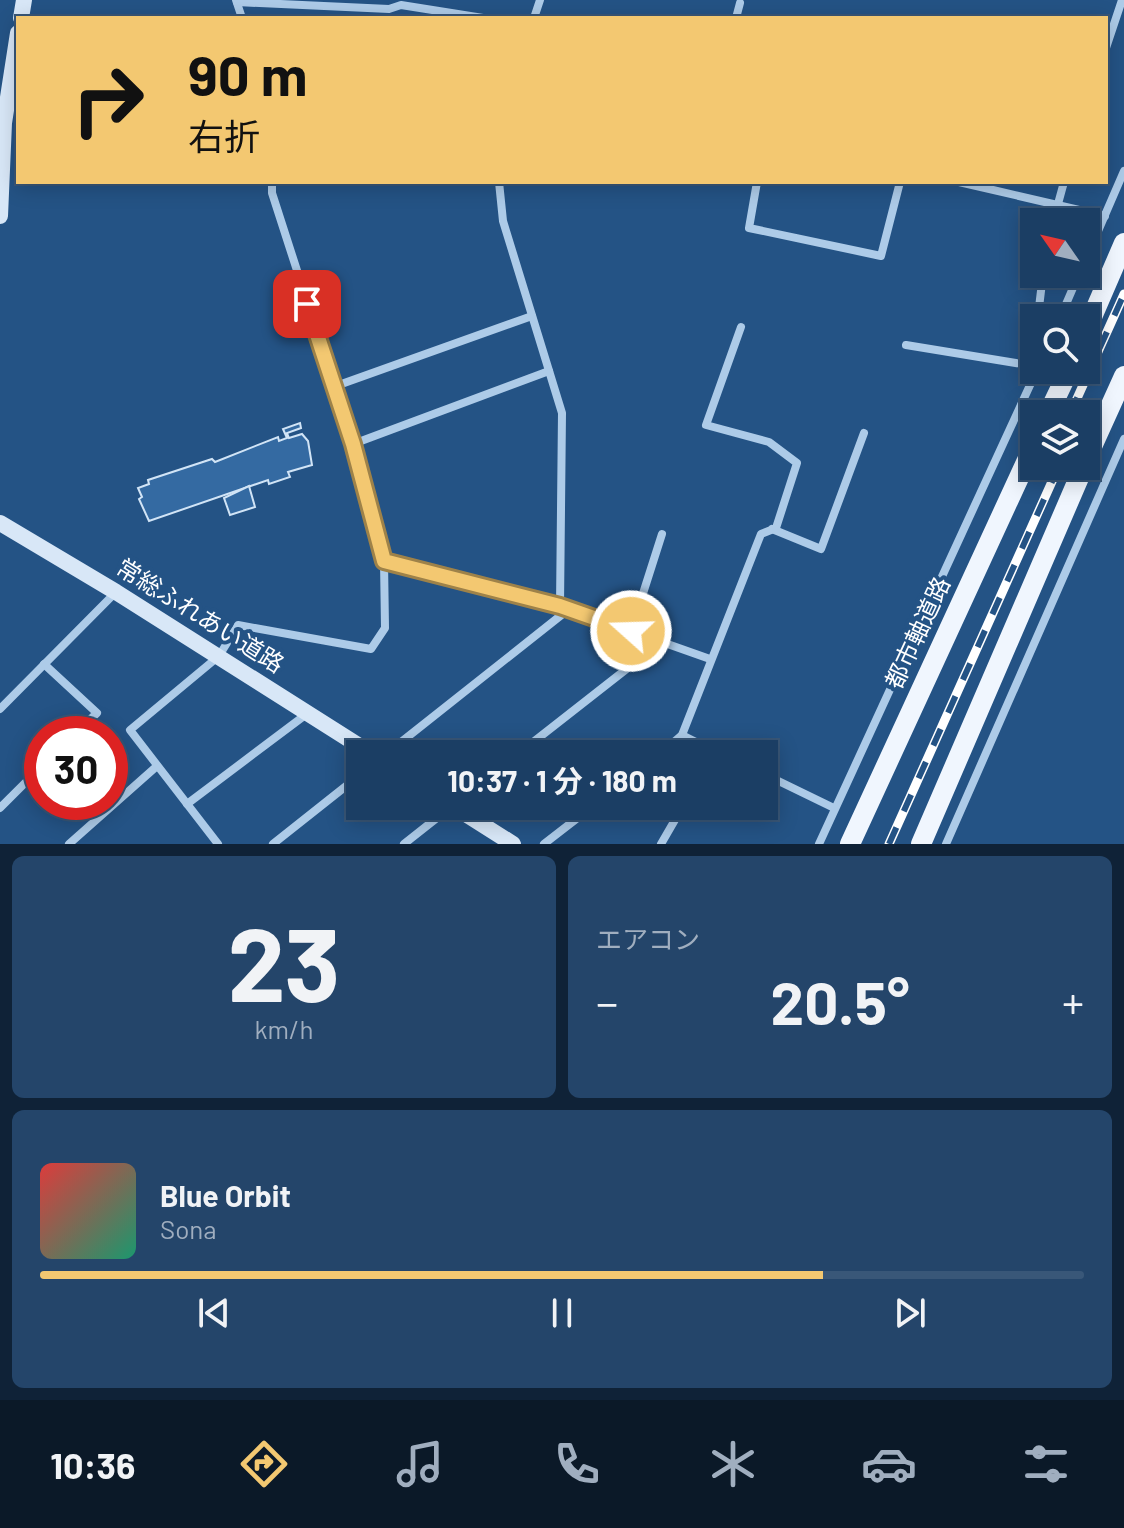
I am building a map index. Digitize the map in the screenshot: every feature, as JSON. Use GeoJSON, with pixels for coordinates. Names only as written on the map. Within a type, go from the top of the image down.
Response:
{"type":"FeatureCollection","features":[{"type":"Feature","properties":{"kind":"main road"},"geometry":{"type":"LineString","coordinates":[[1098,304],[1124,243]]}},
{"type":"Feature","properties":{"kind":"main road"},"geometry":{"type":"LineString","coordinates":[[1100,429],[1124,376]]}},
{"type":"Feature","properties":{"kind":"main road","name":"都市軸道路"},"geometry":{"type":"LineString","coordinates":[[850,844],[1020,475]]}},
{"type":"Feature","properties":{"kind":"main road"},"geometry":{"type":"LineString","coordinates":[[921,844],[1078,480]]}},
{"type":"Feature","properties":{"kind":"street"},"geometry":{"type":"LineString","coordinates":[[1108,42],[1122,0]]}},
{"type":"Feature","properties":{"kind":"street"},"geometry":{"type":"LineString","coordinates":[[237,1],[389,9],[401,5],[470,16]]}},
{"type":"Feature","properties":{"kind":"street"},"geometry":{"type":"LineString","coordinates":[[737,16],[740,3]]}},
{"type":"Feature","properties":{"kind":"street"},"geometry":{"type":"LineString","coordinates":[[0,216],[2,124],[16,44]]}},
{"type":"Feature","properties":{"kind":"street"},"geometry":{"type":"LineString","coordinates":[[1100,227],[1124,171]]}},
{"type":"Feature","properties":{"kind":"street"},"geometry":{"type":"LineString","coordinates":[[214,842],[130,730],[219,656],[238,625],[371,649],[385,628],[384,561],[353,444],[272,193],[272,184]]}},
{"type":"Feature","properties":{"kind":"street"},"geometry":{"type":"LineString","coordinates":[[499,184],[503,221],[562,413],[564,608]]}},
{"type":"Feature","properties":{"kind":"street"},"geometry":{"type":"LineString","coordinates":[[757,184],[749,228],[881,256],[899,184]]}},
{"type":"Feature","properties":{"kind":"street"},"geometry":{"type":"LineString","coordinates":[[968,184],[1105,216]]}},
{"type":"Feature","properties":{"kind":"street"},"geometry":{"type":"LineString","coordinates":[[1056,208],[1063,184]]}},
{"type":"Feature","properties":{"kind":"street"},"geometry":{"type":"LineString","coordinates":[[333,387],[532,316]]}},
{"type":"Feature","properties":{"kind":"street"},"geometry":{"type":"LineString","coordinates":[[676,740],[682,735],[761,534],[776,528],[797,463],[769,442],[706,425],[741,327]]}},
{"type":"Feature","properties":{"kind":"street"},"geometry":{"type":"LineString","coordinates":[[906,345],[1020,365]]}},
{"type":"Feature","properties":{"kind":"street"},"geometry":{"type":"LineString","coordinates":[[353,444],[549,371]]}},
{"type":"Feature","properties":{"kind":"street"},"geometry":{"type":"LineString","coordinates":[[819,844],[1028,384]]}},
{"type":"Feature","properties":{"kind":"street"},"geometry":{"type":"LineString","coordinates":[[772,529],[821,549],[864,433]]}},
{"type":"Feature","properties":{"kind":"street"},"geometry":{"type":"LineString","coordinates":[[960,844],[947,841],[1124,439]]}},
{"type":"Feature","properties":{"kind":"street","name":"常総ふれあい道路"},"geometry":{"type":"LineString","coordinates":[[0,523],[351,740]]}},
{"type":"Feature","properties":{"kind":"street"},"geometry":{"type":"LineString","coordinates":[[631,631],[662,534]]}},
{"type":"Feature","properties":{"kind":"street"},"geometry":{"type":"LineString","coordinates":[[384,561],[564,608],[710,659]]}},
{"type":"Feature","properties":{"kind":"street"},"geometry":{"type":"LineString","coordinates":[[0,709],[116,592]]}},
{"type":"Feature","properties":{"kind":"street"},"geometry":{"type":"LineString","coordinates":[[403,740],[564,608]]}},
{"type":"Feature","properties":{"kind":"street"},"geometry":{"type":"LineString","coordinates":[[536,740],[661,642]]}},
{"type":"Feature","properties":{"kind":"street"},"geometry":{"type":"LineString","coordinates":[[44,664],[97,713],[94,716]]}},
{"type":"Feature","properties":{"kind":"street"},"geometry":{"type":"LineString","coordinates":[[994,673],[1014,684]]}},
{"type":"Feature","properties":{"kind":"street"},"geometry":{"type":"LineString","coordinates":[[187,804],[309,712]]}},
{"type":"Feature","properties":{"kind":"street"},"geometry":{"type":"LineString","coordinates":[[682,735],[691,740]]}},
{"type":"Feature","properties":{"kind":"street"},"geometry":{"type":"LineString","coordinates":[[128,790],[157,766]]}},
{"type":"Feature","properties":{"kind":"street"},"geometry":{"type":"LineString","coordinates":[[778,781],[834,808]]}},
{"type":"Feature","properties":{"kind":"street"},"geometry":{"type":"LineString","coordinates":[[0,808],[24,784]]}},
{"type":"Feature","properties":{"kind":"street"},"geometry":{"type":"LineString","coordinates":[[273,844],[346,786]]}},
{"type":"Feature","properties":{"kind":"street"},"geometry":{"type":"LineString","coordinates":[[69,844],[93,820]]}},
{"type":"Feature","properties":{"kind":"street"},"geometry":{"type":"LineString","coordinates":[[404,844],[435,820]]}},
{"type":"Feature","properties":{"kind":"street"},"geometry":{"type":"LineString","coordinates":[[475,820],[513,844]]}},
{"type":"Feature","properties":{"kind":"street"},"geometry":{"type":"LineString","coordinates":[[544,844],[575,820]]}},
{"type":"Feature","properties":{"kind":"street"},"geometry":{"type":"LineString","coordinates":[[661,844],[675,820]]}},
{"type":"Feature","properties":{"kind":"building"},"geometry":{"type":"Polygon","coordinates":[[[300,423],[301,428],[287,433],[289,438],[302,434],[308,441],[312,465],[288,472],[290,477],[269,484],[268,480],[149,521],[139,499],[142,497],[138,488],[149,484],[148,480],[212,459],[215,462],[278,437],[279,441],[287,438],[283,429],[300,423]]]}},
{"type":"Feature","properties":{"kind":"building"},"geometry":{"type":"Polygon","coordinates":[[[249,486],[255,507],[230,515],[224,498],[249,486]]]}},
{"type":"Feature","properties":{"kind":"railway"},"geometry":{"type":"LineString","coordinates":[[1076,400],[1124,294]]}},
{"type":"Feature","properties":{"kind":"railway"},"geometry":{"type":"LineString","coordinates":[[889,844],[1053,480]]}},
{"type":"Feature","properties":{"kind":"route"},"geometry":{"type":"LineString","coordinates":[[307,304],[353,444],[384,561],[419,567],[560,606],[631,631]]}}]}
